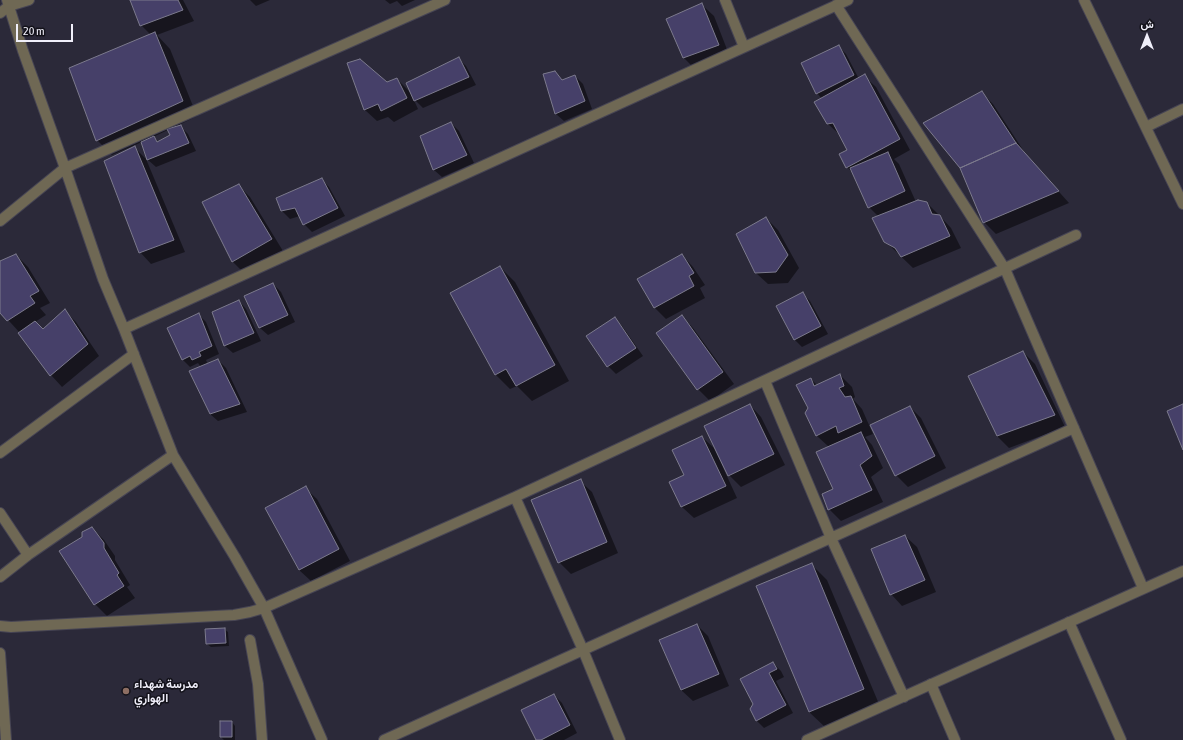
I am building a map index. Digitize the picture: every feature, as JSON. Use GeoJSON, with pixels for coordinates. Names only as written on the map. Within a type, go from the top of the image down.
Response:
{"type":"FeatureCollection","features":[{"type":"Feature","properties":{"kind":"street"},"geometry":{"type":"LineString","coordinates":[[0,13],[8,3],[29,0]]}},
{"type":"Feature","properties":{"kind":"street"},"geometry":{"type":"LineString","coordinates":[[0,221],[65,168],[444,0]]}},
{"type":"Feature","properties":{"kind":"street"},"geometry":{"type":"LineString","coordinates":[[725,0],[744,48]]}},
{"type":"Feature","properties":{"kind":"street"},"geometry":{"type":"LineString","coordinates":[[124,330],[848,0]]}},
{"type":"Feature","properties":{"kind":"street"},"geometry":{"type":"LineString","coordinates":[[1084,0],[1183,204]]}},
{"type":"Feature","properties":{"kind":"street"},"geometry":{"type":"LineString","coordinates":[[8,3],[23,51],[65,168],[102,279],[134,354],[173,455],[264,608],[322,740]]}},
{"type":"Feature","properties":{"kind":"street"},"geometry":{"type":"LineString","coordinates":[[836,5],[1005,269],[1143,588]]}},
{"type":"Feature","properties":{"kind":"street"},"geometry":{"type":"LineString","coordinates":[[1146,127],[1183,109]]}},
{"type":"Feature","properties":{"kind":"street"},"geometry":{"type":"LineString","coordinates":[[0,626],[11,627],[234,615],[264,608],[515,497],[1076,236]]}},
{"type":"Feature","properties":{"kind":"street"},"geometry":{"type":"LineString","coordinates":[[0,453],[134,354]]}},
{"type":"Feature","properties":{"kind":"street"},"geometry":{"type":"LineString","coordinates":[[765,381],[831,538],[904,696]]}},
{"type":"Feature","properties":{"kind":"street"},"geometry":{"type":"LineString","coordinates":[[384,740],[1074,428]]}},
{"type":"Feature","properties":{"kind":"street"},"geometry":{"type":"LineString","coordinates":[[0,576],[173,455]]}},
{"type":"Feature","properties":{"kind":"street"},"geometry":{"type":"LineString","coordinates":[[515,497],[583,650],[620,740]]}},
{"type":"Feature","properties":{"kind":"street"},"geometry":{"type":"LineString","coordinates":[[0,513],[28,555]]}},
{"type":"Feature","properties":{"kind":"street"},"geometry":{"type":"LineString","coordinates":[[807,740],[1183,571]]}},
{"type":"Feature","properties":{"kind":"street"},"geometry":{"type":"LineString","coordinates":[[1069,622],[1121,740]]}},
{"type":"Feature","properties":{"kind":"street"},"geometry":{"type":"LineString","coordinates":[[250,640],[258,684],[262,740]]}},
{"type":"Feature","properties":{"kind":"street"},"geometry":{"type":"LineString","coordinates":[[0,653],[6,740]]}},
{"type":"Feature","properties":{"kind":"street"},"geometry":{"type":"LineString","coordinates":[[931,684],[955,740]]}},
{"type":"Feature","properties":{"kind":"building"},"geometry":{"type":"Polygon","coordinates":[[[130,0],[178,0],[183,10],[140,26],[130,0]]]}},
{"type":"Feature","properties":{"kind":"building"},"geometry":{"type":"Polygon","coordinates":[[[702,3],[719,45],[683,58],[666,19],[702,3]]]}},
{"type":"Feature","properties":{"kind":"building"},"geometry":{"type":"Polygon","coordinates":[[[155,32],[183,101],[96,141],[69,68],[155,32]]]}},
{"type":"Feature","properties":{"kind":"building"},"geometry":{"type":"Polygon","coordinates":[[[839,45],[854,75],[816,94],[801,63],[839,45]]]}},
{"type":"Feature","properties":{"kind":"building"},"geometry":{"type":"Polygon","coordinates":[[[459,57],[469,77],[414,101],[406,83],[459,57]]]}},
{"type":"Feature","properties":{"kind":"building"},"geometry":{"type":"Polygon","coordinates":[[[360,59],[387,82],[397,78],[407,98],[381,111],[378,104],[364,110],[347,63],[360,59]]]}},
{"type":"Feature","properties":{"kind":"building"},"geometry":{"type":"Polygon","coordinates":[[[555,71],[562,80],[575,75],[585,101],[555,114],[543,74],[555,71]]]}},
{"type":"Feature","properties":{"kind":"building"},"geometry":{"type":"Polygon","coordinates":[[[865,74],[900,139],[846,168],[839,154],[847,150],[833,123],[827,124],[814,102],[865,74]]]}},
{"type":"Feature","properties":{"kind":"building"},"geometry":{"type":"Polygon","coordinates":[[[982,91],[1016,143],[960,168],[923,123],[982,91]]]}},
{"type":"Feature","properties":{"kind":"building"},"geometry":{"type":"Polygon","coordinates":[[[451,122],[467,155],[433,170],[420,136],[451,122]]]}},
{"type":"Feature","properties":{"kind":"building"},"geometry":{"type":"Polygon","coordinates":[[[181,125],[189,143],[147,160],[141,142],[154,136],[157,142],[170,135],[167,129],[181,125]]]}},
{"type":"Feature","properties":{"kind":"building"},"geometry":{"type":"Polygon","coordinates":[[[1016,143],[1059,191],[983,223],[960,168],[1016,143]]]}},
{"type":"Feature","properties":{"kind":"building"},"geometry":{"type":"Polygon","coordinates":[[[135,146],[174,240],[139,253],[104,161],[135,146]]]}},
{"type":"Feature","properties":{"kind":"building"},"geometry":{"type":"Polygon","coordinates":[[[888,152],[905,191],[868,208],[850,168],[888,152]]]}},
{"type":"Feature","properties":{"kind":"building"},"geometry":{"type":"Polygon","coordinates":[[[322,178],[338,208],[303,225],[295,208],[281,211],[276,198],[322,178]]]}},
{"type":"Feature","properties":{"kind":"building"},"geometry":{"type":"Polygon","coordinates":[[[239,184],[272,239],[232,262],[202,202],[239,184]]]}},
{"type":"Feature","properties":{"kind":"building"},"geometry":{"type":"Polygon","coordinates":[[[918,200],[927,202],[932,214],[940,215],[950,236],[901,257],[895,248],[884,242],[872,218],[918,200]]]}},
{"type":"Feature","properties":{"kind":"building"},"geometry":{"type":"Polygon","coordinates":[[[766,217],[788,255],[776,272],[755,273],[736,234],[766,217]]]}},
{"type":"Feature","properties":{"kind":"building"},"geometry":{"type":"Polygon","coordinates":[[[16,254],[39,291],[30,296],[35,303],[7,321],[0,313],[0,261],[16,254]]]}},
{"type":"Feature","properties":{"kind":"building"},"geometry":{"type":"Polygon","coordinates":[[[682,254],[694,273],[689,276],[694,286],[654,308],[637,279],[682,254]]]}},
{"type":"Feature","properties":{"kind":"building"},"geometry":{"type":"Polygon","coordinates":[[[500,266],[555,365],[516,386],[506,369],[495,375],[450,293],[500,266]]]}},
{"type":"Feature","properties":{"kind":"building"},"geometry":{"type":"Polygon","coordinates":[[[273,283],[288,315],[259,328],[244,296],[273,283]]]}},
{"type":"Feature","properties":{"kind":"building"},"geometry":{"type":"Polygon","coordinates":[[[803,292],[821,326],[794,340],[776,306],[803,292]]]}},
{"type":"Feature","properties":{"kind":"building"},"geometry":{"type":"Polygon","coordinates":[[[239,300],[254,333],[224,346],[212,312],[239,300]]]}},
{"type":"Feature","properties":{"kind":"building"},"geometry":{"type":"Polygon","coordinates":[[[65,309],[88,344],[50,376],[18,333],[35,321],[43,329],[65,309]]]}},
{"type":"Feature","properties":{"kind":"building"},"geometry":{"type":"Polygon","coordinates":[[[199,313],[212,346],[199,352],[201,356],[192,360],[190,356],[182,360],[167,328],[199,313]]]}},
{"type":"Feature","properties":{"kind":"building"},"geometry":{"type":"Polygon","coordinates":[[[682,315],[723,372],[697,390],[656,333],[682,315]]]}},
{"type":"Feature","properties":{"kind":"building"},"geometry":{"type":"Polygon","coordinates":[[[615,317],[636,348],[607,367],[586,336],[615,317]]]}},
{"type":"Feature","properties":{"kind":"building"},"geometry":{"type":"Polygon","coordinates":[[[1023,351],[1055,415],[997,436],[968,376],[1023,351]]]}},
{"type":"Feature","properties":{"kind":"building"},"geometry":{"type":"Polygon","coordinates":[[[218,359],[240,404],[210,414],[189,371],[218,359]]]}},
{"type":"Feature","properties":{"kind":"building"},"geometry":{"type":"Polygon","coordinates":[[[840,374],[844,386],[839,388],[845,397],[851,396],[862,422],[838,433],[836,426],[816,436],[805,413],[808,408],[796,385],[811,378],[814,386],[840,374]]]}},
{"type":"Feature","properties":{"kind":"building"},"geometry":{"type":"Polygon","coordinates":[[[750,404],[774,454],[728,476],[704,426],[750,404]]]}},
{"type":"Feature","properties":{"kind":"building"},"geometry":{"type":"Polygon","coordinates":[[[1183,404],[1183,450],[1167,411],[1183,404]]]}},
{"type":"Feature","properties":{"kind":"building"},"geometry":{"type":"Polygon","coordinates":[[[910,406],[935,456],[895,476],[870,425],[910,406]]]}},
{"type":"Feature","properties":{"kind":"building"},"geometry":{"type":"Polygon","coordinates":[[[861,432],[872,456],[860,465],[872,490],[828,510],[822,494],[833,489],[816,452],[861,432]]]}},
{"type":"Feature","properties":{"kind":"building"},"geometry":{"type":"Polygon","coordinates":[[[702,436],[726,486],[681,507],[669,482],[684,475],[672,450],[702,436]]]}},
{"type":"Feature","properties":{"kind":"building"},"geometry":{"type":"Polygon","coordinates":[[[581,479],[607,542],[558,563],[531,500],[581,479]]]}},
{"type":"Feature","properties":{"kind":"building"},"geometry":{"type":"Polygon","coordinates":[[[306,486],[339,549],[299,570],[265,508],[306,486]]]}},
{"type":"Feature","properties":{"kind":"building"},"geometry":{"type":"Polygon","coordinates":[[[92,527],[104,543],[104,548],[119,573],[117,575],[124,586],[94,605],[59,551],[82,537],[82,532],[92,527]]]}},
{"type":"Feature","properties":{"kind":"building"},"geometry":{"type":"Polygon","coordinates":[[[905,535],[925,580],[890,595],[871,549],[905,535]]]}},
{"type":"Feature","properties":{"kind":"building"},"geometry":{"type":"Polygon","coordinates":[[[812,563],[864,689],[809,712],[756,586],[812,563]]]}},
{"type":"Feature","properties":{"kind":"building"},"geometry":{"type":"Polygon","coordinates":[[[697,624],[719,674],[681,690],[659,640],[697,624]]]}},
{"type":"Feature","properties":{"kind":"building"},"geometry":{"type":"Polygon","coordinates":[[[225,628],[226,643],[206,644],[205,629],[225,628]]]}},
{"type":"Feature","properties":{"kind":"building"},"geometry":{"type":"Polygon","coordinates":[[[773,662],[777,669],[769,673],[786,705],[756,721],[750,709],[753,704],[740,679],[773,662]]]}},
{"type":"Feature","properties":{"kind":"building"},"geometry":{"type":"Polygon","coordinates":[[[554,694],[570,725],[541,740],[536,740],[521,710],[554,694]]]}},
{"type":"Feature","properties":{"kind":"building"},"geometry":{"type":"Polygon","coordinates":[[[220,721],[232,721],[232,737],[220,737],[220,721]]]}},
{"type":"Feature","properties":{"kind":"place","name":"مدرسة شهداء الهواري"},"geometry":{"type":"Point","coordinates":[126,691]}}]}
